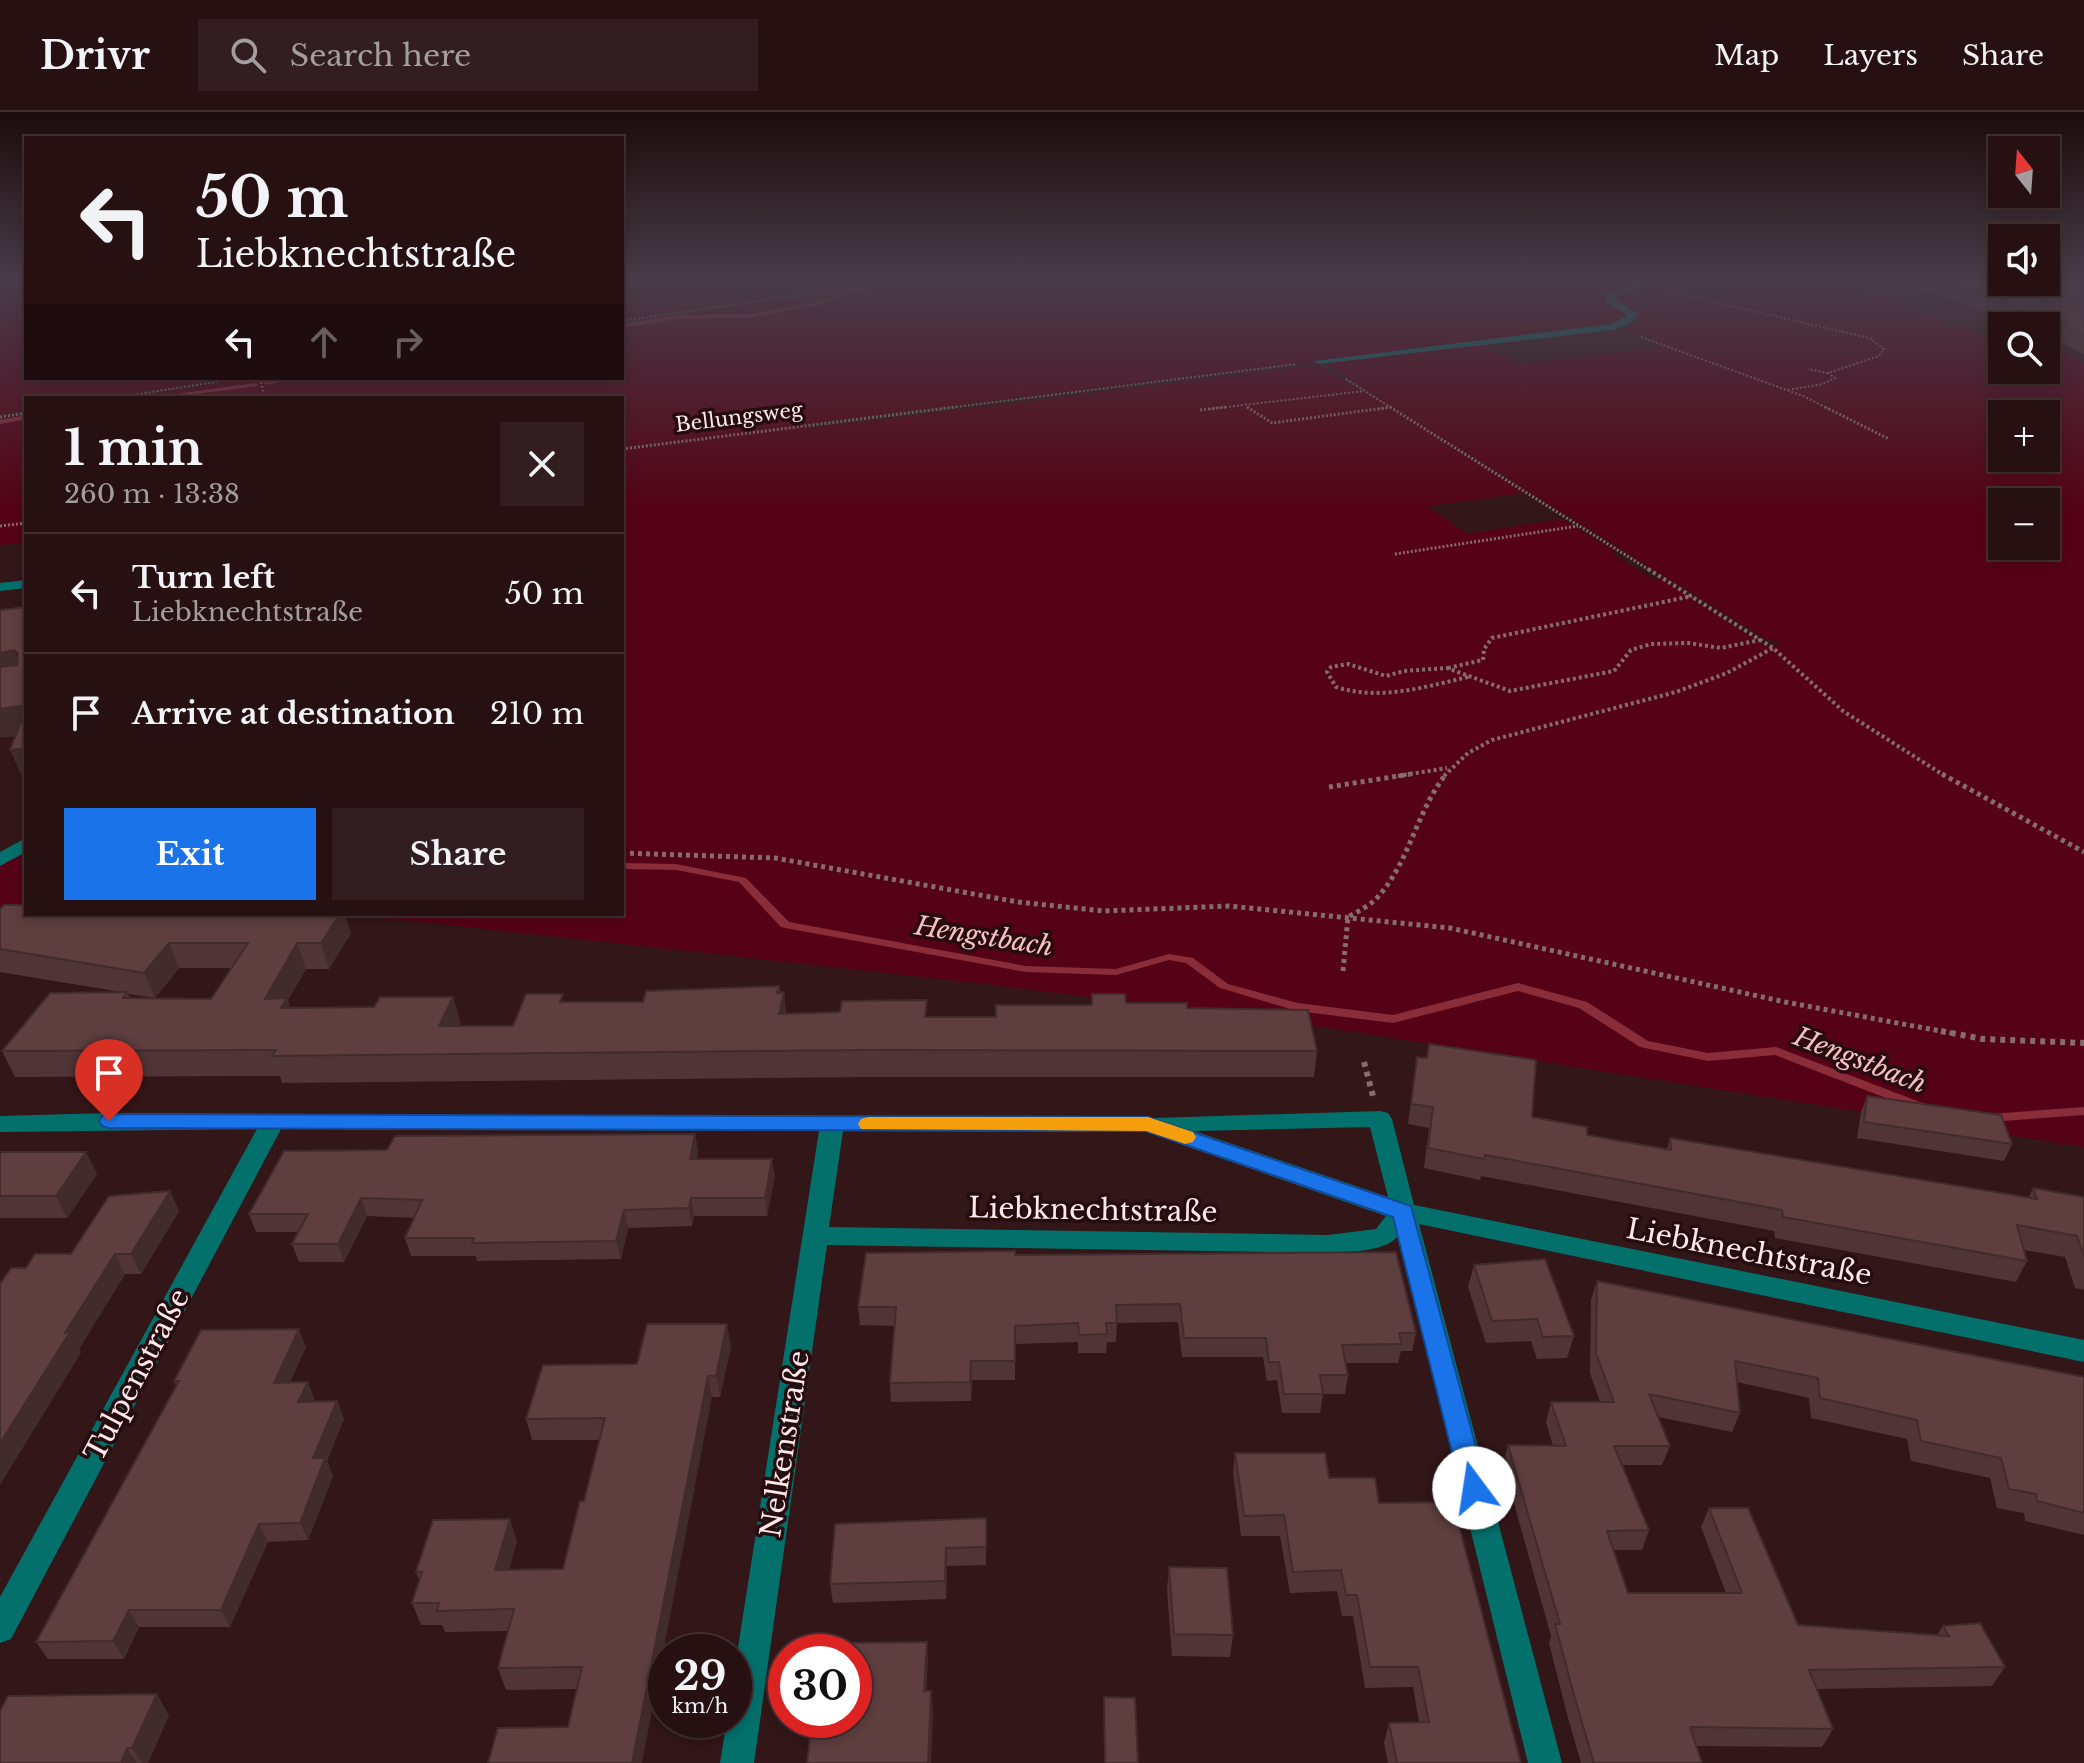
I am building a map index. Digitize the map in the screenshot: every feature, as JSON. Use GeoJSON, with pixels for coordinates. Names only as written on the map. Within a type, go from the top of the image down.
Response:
{"type":"FeatureCollection","features":[{"type":"Feature","properties":{"kind":"street"},"geometry":{"type":"LineString","coordinates":[[1319,361],[1362,356]]}},
{"type":"Feature","properties":{"kind":"street"},"geometry":{"type":"LineString","coordinates":[[0,587],[24,584]]}},
{"type":"Feature","properties":{"kind":"street"},"geometry":{"type":"LineString","coordinates":[[0,860],[24,845]]}},
{"type":"Feature","properties":{"kind":"street","name":"Liebknechtstraße"},"geometry":{"type":"LineString","coordinates":[[0,1124],[1148,1124],[1380,1119],[1403,1212]]}},
{"type":"Feature","properties":{"kind":"street","name":"Tulpenstraße"},"geometry":{"type":"LineString","coordinates":[[0,1628],[273,1122]]}},
{"type":"Feature","properties":{"kind":"street","name":"Nelkenstraße"},"geometry":{"type":"LineString","coordinates":[[737,1763],[832,1124]]}},
{"type":"Feature","properties":{"kind":"street","name":"Liebknechtstraße"},"geometry":{"type":"LineString","coordinates":[[1148,1124],[1403,1212],[2084,1351]]}},
{"type":"Feature","properties":{"kind":"street"},"geometry":{"type":"LineString","coordinates":[[1403,1212],[1545,1763]]}},
{"type":"Feature","properties":{"kind":"street","name":"Liebknechtstraße"},"geometry":{"type":"LineString","coordinates":[[817,1236],[1328,1244],[1383,1237],[1403,1212]]}},
{"type":"Feature","properties":{"kind":"path"},"geometry":{"type":"LineString","coordinates":[[1693,356],[1787,390],[1889,439]]}},
{"type":"Feature","properties":{"kind":"path"},"geometry":{"type":"LineString","coordinates":[[1828,373],[1879,356]]}},
{"type":"Feature","properties":{"kind":"path"},"geometry":{"type":"LineString","coordinates":[[1319,361],[1773,648],[1822,695],[1877,736],[2084,852]]}},
{"type":"Feature","properties":{"kind":"path","name":"Bellungsweg"},"geometry":{"type":"LineString","coordinates":[[624,449],[1319,361]]}},
{"type":"Feature","properties":{"kind":"path"},"geometry":{"type":"LineString","coordinates":[[1787,390],[1823,384],[1835,378],[1828,373],[1808,369]]}},
{"type":"Feature","properties":{"kind":"path"},"geometry":{"type":"LineString","coordinates":[[126,396],[228,380]]}},
{"type":"Feature","properties":{"kind":"path"},"geometry":{"type":"LineString","coordinates":[[1200,410],[1247,407],[1365,390]]}},
{"type":"Feature","properties":{"kind":"path"},"geometry":{"type":"LineString","coordinates":[[1247,407],[1272,423],[1395,407]]}},
{"type":"Feature","properties":{"kind":"path"},"geometry":{"type":"LineString","coordinates":[[0,417],[24,413]]}},
{"type":"Feature","properties":{"kind":"path"},"geometry":{"type":"LineString","coordinates":[[0,526],[24,523]]}},
{"type":"Feature","properties":{"kind":"path"},"geometry":{"type":"LineString","coordinates":[[1395,554],[1579,526]]}},
{"type":"Feature","properties":{"kind":"path"},"geometry":{"type":"LineString","coordinates":[[1468,677],[1396,693],[1370,694],[1336,687],[1327,672],[1331,667],[1348,664],[1386,676],[1404,671],[1447,668],[1483,660],[1484,649],[1492,638],[1692,596]]}},
{"type":"Feature","properties":{"kind":"path"},"geometry":{"type":"LineString","coordinates":[[1447,668],[1510,691],[1614,671],[1631,650],[1651,644],[1688,643],[1721,648],[1761,640]]}},
{"type":"Feature","properties":{"kind":"path"},"geometry":{"type":"LineString","coordinates":[[1348,917],[1373,901],[1396,867],[1411,831],[1448,768],[1471,751],[1529,727],[1674,692],[1746,666],[1773,648]]}},
{"type":"Feature","properties":{"kind":"path"},"geometry":{"type":"LineString","coordinates":[[1329,787],[1448,768]]}},
{"type":"Feature","properties":{"kind":"path"},"geometry":{"type":"LineString","coordinates":[[624,853],[775,858],[1018,902],[1104,911],[1229,906],[1450,928],[1785,1002],[1983,1039],[2084,1043]]}},
{"type":"Feature","properties":{"kind":"path"},"geometry":{"type":"LineString","coordinates":[[1343,971],[1348,917]]}},
{"type":"Feature","properties":{"kind":"shaded area"},"geometry":{"type":"Polygon","coordinates":[[[0,356],[24,356],[24,380],[218,380],[116,396],[24,396],[24,411],[0,415],[0,356]]]}},
{"type":"Feature","properties":{"kind":"shaded area"},"geometry":{"type":"Polygon","coordinates":[[[624,356],[1358,356],[806,424],[809,428],[1318,365],[1386,403],[1325,363],[1386,356],[1504,356],[1519,364],[1587,356],[1988,356],[1988,384],[2060,384],[2060,356],[2072,356],[2084,363],[2084,1147],[1302,1024],[977,983],[376,917],[305,916],[624,916],[624,396],[132,396],[235,380],[624,380],[624,356]],[[1419,423],[1525,493],[1428,506],[1467,534],[1562,519],[1617,552],[1611,553],[1653,579],[1662,578],[1765,646],[1786,644],[1765,639],[1419,423]]]}},
{"type":"Feature","properties":{"kind":"shaded area"},"geometry":{"type":"Polygon","coordinates":[[[24,414],[24,542],[0,545],[0,418],[24,414]]]}},
{"type":"Feature","properties":{"kind":"shaded area"},"geometry":{"type":"Polygon","coordinates":[[[24,851],[24,915],[0,922],[0,865],[24,851]]]}},
{"type":"Feature","properties":{"kind":"building"},"geometry":{"type":"Polygon","coordinates":[[[24,607],[24,705],[0,709],[0,667],[17,665],[18,653],[14,650],[0,653],[0,610],[24,607]]]}},
{"type":"Feature","properties":{"kind":"building"},"geometry":{"type":"Polygon","coordinates":[[[24,714],[24,748],[10,750],[24,714]]]}},
{"type":"Feature","properties":{"kind":"building"},"geometry":{"type":"Polygon","coordinates":[[[4,905],[24,905],[24,916],[339,916],[321,943],[297,943],[265,999],[287,998],[281,1008],[374,1007],[380,997],[453,997],[439,1026],[513,1026],[526,994],[563,994],[560,1002],[643,1002],[646,991],[779,986],[777,993],[784,992],[779,1014],[840,1012],[842,1001],[927,1000],[925,1017],[996,1017],[996,1005],[1092,1005],[1092,994],[1125,994],[1126,1003],[1187,1003],[1187,1008],[1308,1010],[1317,1051],[866,1050],[272,1056],[276,1050],[2,1051],[50,993],[128,992],[123,998],[211,999],[248,943],[169,943],[144,973],[0,949],[0,909],[4,905]]]}},
{"type":"Feature","properties":{"kind":"building"},"geometry":{"type":"Polygon","coordinates":[[[1429,1044],[1536,1060],[1532,1117],[1587,1127],[1587,1135],[1671,1150],[1670,1138],[2037,1199],[2033,1188],[2084,1197],[2084,1257],[2077,1236],[2017,1225],[2027,1261],[1783,1217],[1782,1210],[1485,1155],[1484,1159],[1428,1148],[1433,1107],[1411,1104],[1417,1057],[1427,1058],[1429,1044]]]}},
{"type":"Feature","properties":{"kind":"building"},"geometry":{"type":"Polygon","coordinates":[[[1867,1096],[2001,1115],[2012,1144],[1864,1122],[1867,1096]]]}},
{"type":"Feature","properties":{"kind":"building"},"geometry":{"type":"Polygon","coordinates":[[[695,1134],[690,1159],[772,1159],[765,1198],[691,1198],[689,1208],[624,1210],[616,1241],[472,1243],[474,1238],[405,1238],[422,1200],[361,1198],[338,1244],[292,1244],[308,1214],[249,1214],[284,1151],[387,1150],[395,1136],[695,1134]]]}},
{"type":"Feature","properties":{"kind":"building"},"geometry":{"type":"Polygon","coordinates":[[[0,1152],[86,1152],[56,1196],[0,1196],[0,1152]]]}},
{"type":"Feature","properties":{"kind":"building"},"geometry":{"type":"Polygon","coordinates":[[[170,1191],[131,1254],[115,1254],[0,1443],[0,1284],[11,1268],[26,1268],[35,1254],[71,1254],[109,1196],[170,1191]]]}},
{"type":"Feature","properties":{"kind":"building"},"geometry":{"type":"Polygon","coordinates":[[[1015,1251],[1015,1255],[1396,1252],[1416,1333],[1399,1333],[1402,1344],[1342,1345],[1348,1375],[1320,1375],[1323,1394],[1284,1394],[1279,1362],[1269,1362],[1266,1338],[1184,1338],[1180,1304],[1116,1305],[1117,1323],[1106,1323],[1107,1334],[1079,1335],[1078,1323],[1015,1326],[1015,1361],[971,1361],[970,1382],[890,1383],[896,1307],[858,1307],[866,1253],[1015,1251]]]}},
{"type":"Feature","properties":{"kind":"building"},"geometry":{"type":"Polygon","coordinates":[[[1545,1259],[1574,1336],[1543,1337],[1537,1319],[1492,1321],[1474,1265],[1545,1259]]]}},
{"type":"Feature","properties":{"kind":"building"},"geometry":{"type":"Polygon","coordinates":[[[1597,1281],[2084,1377],[2084,1513],[2037,1501],[2036,1494],[2009,1489],[2001,1458],[1921,1441],[1917,1420],[1820,1398],[1818,1378],[1735,1361],[1740,1413],[1649,1394],[1670,1446],[1614,1446],[1649,1530],[1607,1531],[1628,1593],[1742,1593],[1709,1508],[1748,1508],[1798,1625],[1949,1636],[1943,1626],[1980,1623],[2005,1667],[1809,1670],[1833,1729],[1690,1727],[1702,1763],[1594,1763],[1555,1624],[1560,1624],[1508,1445],[1566,1446],[1551,1402],[1614,1402],[1596,1353],[1597,1281]]]}},
{"type":"Feature","properties":{"kind":"building"},"geometry":{"type":"Polygon","coordinates":[[[647,1324],[727,1324],[716,1376],[708,1376],[657,1634],[648,1634],[648,1682],[632,1763],[488,1763],[498,1728],[568,1727],[582,1667],[498,1668],[514,1609],[437,1611],[439,1603],[412,1603],[422,1572],[416,1572],[433,1520],[510,1519],[495,1570],[563,1569],[605,1418],[526,1419],[543,1365],[637,1364],[647,1324]]]}},
{"type":"Feature","properties":{"kind":"building"},"geometry":{"type":"Polygon","coordinates":[[[299,1329],[274,1383],[308,1382],[298,1402],[337,1401],[313,1458],[325,1458],[300,1523],[259,1524],[221,1610],[129,1610],[113,1641],[36,1642],[179,1381],[174,1381],[201,1330],[299,1329]]]}},
{"type":"Feature","properties":{"kind":"building"},"geometry":{"type":"Polygon","coordinates":[[[1235,1453],[1325,1453],[1329,1478],[1375,1478],[1379,1503],[1453,1502],[1521,1763],[1397,1763],[1389,1723],[1429,1722],[1418,1667],[1370,1667],[1357,1595],[1346,1595],[1341,1570],[1293,1572],[1284,1515],[1244,1516],[1235,1453]]]}},
{"type":"Feature","properties":{"kind":"building"},"geometry":{"type":"Polygon","coordinates":[[[986,1518],[986,1547],[946,1548],[945,1581],[830,1584],[835,1524],[986,1518]]]}},
{"type":"Feature","properties":{"kind":"building"},"geometry":{"type":"Polygon","coordinates":[[[1169,1567],[1227,1568],[1233,1635],[1174,1634],[1169,1567]]]}},
{"type":"Feature","properties":{"kind":"building"},"geometry":{"type":"Polygon","coordinates":[[[927,1642],[924,1691],[931,1691],[928,1763],[807,1763],[810,1738],[872,1738],[872,1643],[927,1642]]]}},
{"type":"Feature","properties":{"kind":"building"},"geometry":{"type":"Polygon","coordinates":[[[157,1694],[132,1748],[127,1748],[121,1763],[0,1763],[0,1711],[8,1696],[157,1694]]]}},
{"type":"Feature","properties":{"kind":"building"},"geometry":{"type":"Polygon","coordinates":[[[1104,1697],[1135,1698],[1138,1763],[1105,1763],[1104,1697]]]}},
{"type":"Feature","properties":{"kind":"waterway"},"geometry":{"type":"LineString","coordinates":[[266,383],[285,380]]}},
{"type":"Feature","properties":{"kind":"waterway"},"geometry":{"type":"LineString","coordinates":[[167,396],[255,385]]}},
{"type":"Feature","properties":{"kind":"waterway"},"geometry":{"type":"LineString","coordinates":[[0,422],[24,417]]}},
{"type":"Feature","properties":{"kind":"waterway","name":"Hengstbach"},"geometry":{"type":"LineString","coordinates":[[624,866],[676,867],[742,880],[785,925],[1026,969],[1116,972],[1169,957],[1189,960],[1224,986],[1297,1007],[1393,1019],[1518,987],[1583,1005],[1644,1044],[1708,1057],[1776,1051],[1921,1107]]}},
{"type":"Feature","properties":{"kind":"waterway","name":"Hengstbach"},"geometry":{"type":"LineString","coordinates":[[1989,1118],[2084,1111]]}},
{"type":"Feature","properties":{"kind":"slow traffic"},"geometry":{"type":"LineString","coordinates":[[869,1124],[1148,1124],[1185,1137]]}},
{"type":"Feature","properties":{"kind":"route"},"geometry":{"type":"LineString","coordinates":[[109,1121],[1148,1124],[1403,1212],[1474,1488]]}}]}
